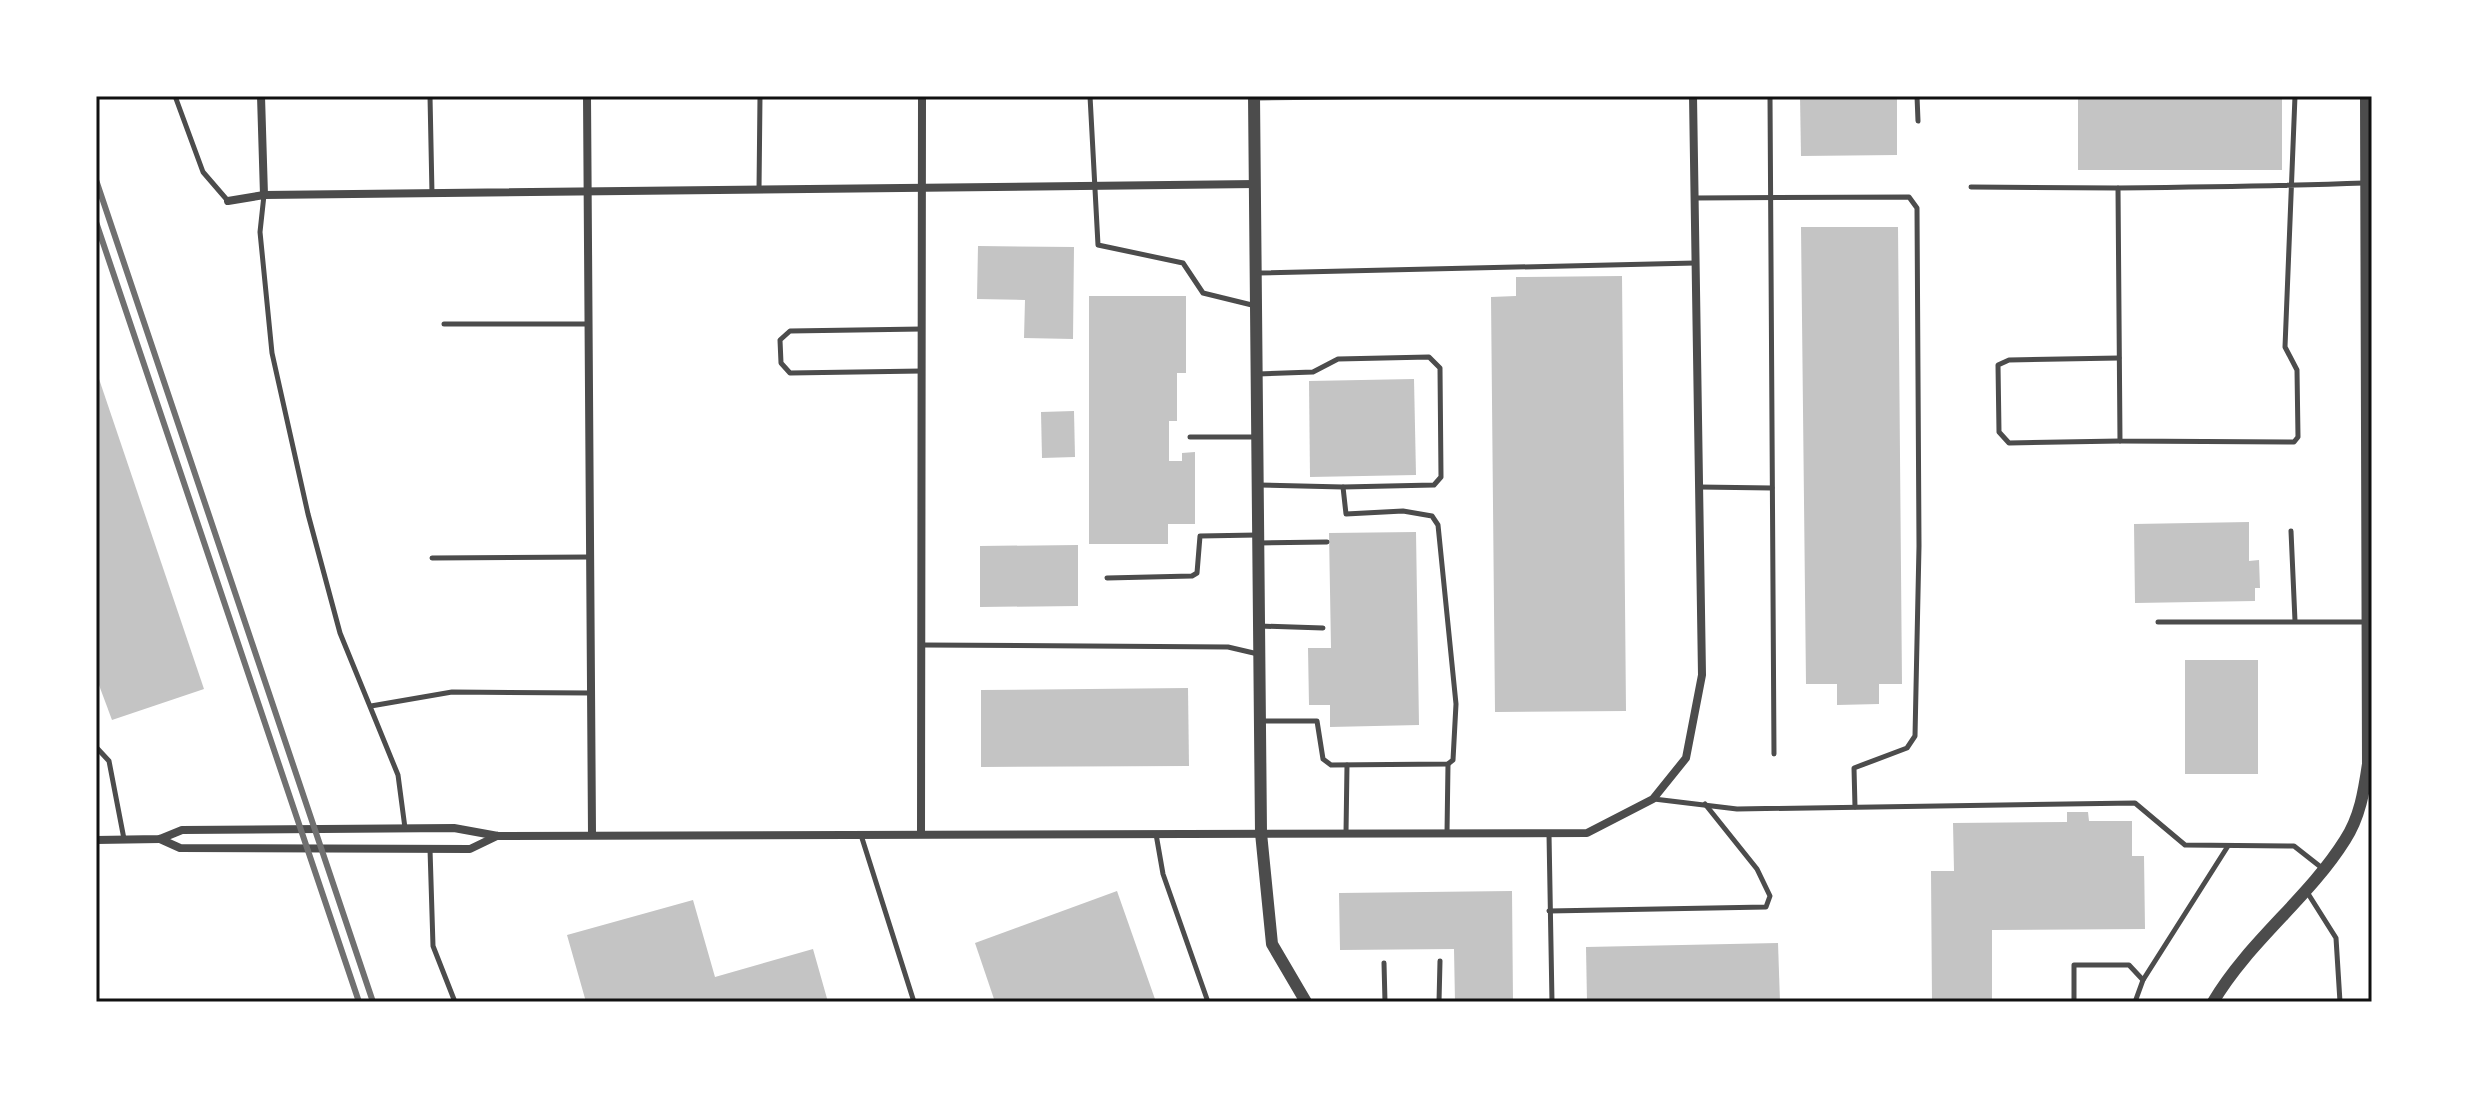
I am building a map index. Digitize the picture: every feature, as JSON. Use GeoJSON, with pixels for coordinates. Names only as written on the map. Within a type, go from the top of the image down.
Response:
{"type":"FeatureCollection","features":[{"type":"Feature","properties":{"kind":"street"},"geometry":{"type":"LineString","coordinates":[[261,96],[264,195]]}},
{"type":"Feature","properties":{"kind":"street"},"geometry":{"type":"LineString","coordinates":[[587,96],[592,834]]}},
{"type":"Feature","properties":{"kind":"street"},"geometry":{"type":"LineString","coordinates":[[921,833],[922,96]]}},
{"type":"Feature","properties":{"kind":"street"},"geometry":{"type":"LineString","coordinates":[[96,840],[160,839],[182,830],[405,828],[454,828],[498,836],[1587,833],[1653,799],[1686,758],[1702,675],[1693,96]]}},
{"type":"Feature","properties":{"kind":"street"},"geometry":{"type":"LineString","coordinates":[[2213,1002],[2228,976],[2345,840],[2362,802],[2368,764],[2366,96]]}},
{"type":"Feature","properties":{"kind":"street"},"geometry":{"type":"LineString","coordinates":[[1254,97],[1261,833],[1272,944],[1306,1002]]}},
{"type":"Feature","properties":{"kind":"street"},"geometry":{"type":"LineString","coordinates":[[228,201],[264,195],[1256,184]]}},
{"type":"Feature","properties":{"kind":"street"},"geometry":{"type":"LineString","coordinates":[[160,839],[180,848],[470,849],[498,836]]}},
{"type":"Feature","properties":{"kind":"lane"},"geometry":{"type":"LineString","coordinates":[[175,96],[203,172],[228,201]]}},
{"type":"Feature","properties":{"kind":"lane"},"geometry":{"type":"LineString","coordinates":[[430,96],[432,195]]}},
{"type":"Feature","properties":{"kind":"lane"},"geometry":{"type":"LineString","coordinates":[[759,191],[760,96]]}},
{"type":"Feature","properties":{"kind":"lane"},"geometry":{"type":"LineString","coordinates":[[1090,96],[1092,187],[1098,245],[1183,263],[1203,293],[1257,306]]}},
{"type":"Feature","properties":{"kind":"lane"},"geometry":{"type":"LineString","coordinates":[[1254,97],[1439,96]]}},
{"type":"Feature","properties":{"kind":"lane"},"geometry":{"type":"LineString","coordinates":[[1770,96],[1774,754]]}},
{"type":"Feature","properties":{"kind":"lane"},"geometry":{"type":"LineString","coordinates":[[1917,96],[1918,121]]}},
{"type":"Feature","properties":{"kind":"lane"},"geometry":{"type":"LineString","coordinates":[[2119,358],[2009,360],[1998,365],[1999,432],[2009,443],[2294,442],[2298,437],[2297,370],[2285,347],[2295,96]]}},
{"type":"Feature","properties":{"kind":"lane"},"geometry":{"type":"LineString","coordinates":[[1971,187],[2118,188],[2364,183]]}},
{"type":"Feature","properties":{"kind":"lane"},"geometry":{"type":"LineString","coordinates":[[2118,188],[2120,441]]}},
{"type":"Feature","properties":{"kind":"lane"},"geometry":{"type":"LineString","coordinates":[[264,195],[260,232],[272,353],[308,514],[340,633],[398,775],[405,828]]}},
{"type":"Feature","properties":{"kind":"lane"},"geometry":{"type":"LineString","coordinates":[[1695,198],[1909,197],[1917,208],[1919,560],[1915,736],[1907,748],[1854,768],[1855,807]]}},
{"type":"Feature","properties":{"kind":"lane"},"geometry":{"type":"LineString","coordinates":[[1256,273],[1696,263]]}},
{"type":"Feature","properties":{"kind":"lane"},"geometry":{"type":"LineString","coordinates":[[444,324],[588,324]]}},
{"type":"Feature","properties":{"kind":"lane"},"geometry":{"type":"LineString","coordinates":[[923,329],[790,331],[780,340],[781,363],[790,373],[923,371]]}},
{"type":"Feature","properties":{"kind":"lane"},"geometry":{"type":"LineString","coordinates":[[1257,374],[1313,372],[1338,359],[1429,357],[1440,368],[1441,477],[1434,485],[1258,485]]}},
{"type":"Feature","properties":{"kind":"lane"},"geometry":{"type":"LineString","coordinates":[[1190,437],[1258,437]]}},
{"type":"Feature","properties":{"kind":"lane"},"geometry":{"type":"LineString","coordinates":[[1261,721],[1317,721],[1323,759],[1331,765],[1448,764],[1453,760],[1456,704],[1438,525],[1432,516],[1403,511],[1346,514],[1343,487]]}},
{"type":"Feature","properties":{"kind":"lane"},"geometry":{"type":"LineString","coordinates":[[1699,487],[1772,488]]}},
{"type":"Feature","properties":{"kind":"lane"},"geometry":{"type":"LineString","coordinates":[[2291,531],[2295,621]]}},
{"type":"Feature","properties":{"kind":"lane"},"geometry":{"type":"LineString","coordinates":[[1107,578],[1192,576],[1197,573],[1200,536],[1327,542]]}},
{"type":"Feature","properties":{"kind":"lane"},"geometry":{"type":"LineString","coordinates":[[432,558],[590,557]]}},
{"type":"Feature","properties":{"kind":"lane"},"geometry":{"type":"LineString","coordinates":[[2158,622],[2368,622]]}},
{"type":"Feature","properties":{"kind":"lane"},"geometry":{"type":"LineString","coordinates":[[1259,626],[1323,628]]}},
{"type":"Feature","properties":{"kind":"lane"},"geometry":{"type":"LineString","coordinates":[[923,645],[1228,647],[1259,654]]}},
{"type":"Feature","properties":{"kind":"lane"},"geometry":{"type":"LineString","coordinates":[[371,706],[452,692],[591,693]]}},
{"type":"Feature","properties":{"kind":"lane"},"geometry":{"type":"LineString","coordinates":[[96,747],[109,761],[124,840]]}},
{"type":"Feature","properties":{"kind":"lane"},"geometry":{"type":"LineString","coordinates":[[1447,833],[1448,764]]}},
{"type":"Feature","properties":{"kind":"lane"},"geometry":{"type":"LineString","coordinates":[[1346,833],[1347,765]]}},
{"type":"Feature","properties":{"kind":"lane"},"geometry":{"type":"LineString","coordinates":[[1653,799],[1737,809],[2135,803],[2185,845],[2294,846],[2322,868]]}},
{"type":"Feature","properties":{"kind":"lane"},"geometry":{"type":"LineString","coordinates":[[1549,911],[1766,907],[1770,896],[1757,869],[1705,804]]}},
{"type":"Feature","properties":{"kind":"lane"},"geometry":{"type":"LineString","coordinates":[[860,833],[914,1002]]}},
{"type":"Feature","properties":{"kind":"lane"},"geometry":{"type":"LineString","coordinates":[[1156,833],[1163,874],[1208,1002]]}},
{"type":"Feature","properties":{"kind":"lane"},"geometry":{"type":"LineString","coordinates":[[1549,833],[1552,1002]]}},
{"type":"Feature","properties":{"kind":"lane"},"geometry":{"type":"LineString","coordinates":[[2135,1002],[2143,980],[2229,845]]}},
{"type":"Feature","properties":{"kind":"lane"},"geometry":{"type":"LineString","coordinates":[[430,849],[433,946],[455,1002]]}},
{"type":"Feature","properties":{"kind":"lane"},"geometry":{"type":"LineString","coordinates":[[2305,889],[2336,938],[2340,1002]]}},
{"type":"Feature","properties":{"kind":"lane"},"geometry":{"type":"LineString","coordinates":[[1439,1002],[1440,961]]}},
{"type":"Feature","properties":{"kind":"lane"},"geometry":{"type":"LineString","coordinates":[[1384,963],[1385,1002]]}},
{"type":"Feature","properties":{"kind":"lane"},"geometry":{"type":"LineString","coordinates":[[2074,1002],[2074,965],[2129,965],[2143,980]]}},
{"type":"Feature","properties":{"kind":"building"},"geometry":{"type":"Polygon","coordinates":[[[1800,96],[1897,96],[1897,155],[1801,156],[1800,96]]]}},
{"type":"Feature","properties":{"kind":"building"},"geometry":{"type":"Polygon","coordinates":[[[2078,96],[2282,96],[2282,170],[2078,170],[2078,96]]]}},
{"type":"Feature","properties":{"kind":"building"},"geometry":{"type":"Polygon","coordinates":[[[1801,227],[1898,227],[1902,684],[1879,684],[1879,704],[1837,705],[1837,684],[1806,684],[1801,227]]]}},
{"type":"Feature","properties":{"kind":"building"},"geometry":{"type":"Polygon","coordinates":[[[978,246],[1074,247],[1073,339],[1024,338],[1025,300],[977,299],[978,246]]]}},
{"type":"Feature","properties":{"kind":"building"},"geometry":{"type":"Polygon","coordinates":[[[1622,276],[1626,711],[1495,712],[1491,297],[1516,296],[1516,277],[1622,276]]]}},
{"type":"Feature","properties":{"kind":"building"},"geometry":{"type":"Polygon","coordinates":[[[1089,296],[1186,296],[1186,373],[1177,373],[1177,421],[1169,421],[1169,461],[1182,461],[1182,453],[1195,452],[1195,524],[1168,524],[1168,544],[1089,544],[1089,296]]]}},
{"type":"Feature","properties":{"kind":"building"},"geometry":{"type":"Polygon","coordinates":[[[97,373],[204,689],[112,720],[96,677],[97,373]]]}},
{"type":"Feature","properties":{"kind":"building"},"geometry":{"type":"Polygon","coordinates":[[[1414,379],[1416,475],[1310,477],[1309,381],[1414,379]]]}},
{"type":"Feature","properties":{"kind":"building"},"geometry":{"type":"Polygon","coordinates":[[[1074,411],[1075,457],[1042,458],[1041,412],[1074,411]]]}},
{"type":"Feature","properties":{"kind":"building"},"geometry":{"type":"Polygon","coordinates":[[[2249,522],[2249,561],[2259,560],[2260,588],[2255,588],[2255,601],[2135,603],[2134,524],[2249,522]]]}},
{"type":"Feature","properties":{"kind":"building"},"geometry":{"type":"Polygon","coordinates":[[[1416,532],[1419,725],[1330,727],[1330,705],[1309,705],[1308,648],[1331,648],[1329,533],[1416,532]]]}},
{"type":"Feature","properties":{"kind":"building"},"geometry":{"type":"Polygon","coordinates":[[[1078,545],[1078,606],[980,607],[980,546],[1078,545]]]}},
{"type":"Feature","properties":{"kind":"building"},"geometry":{"type":"Polygon","coordinates":[[[2185,660],[2258,660],[2258,774],[2185,774],[2185,660]]]}},
{"type":"Feature","properties":{"kind":"building"},"geometry":{"type":"Polygon","coordinates":[[[1188,688],[1189,766],[981,767],[981,690],[1188,688]]]}},
{"type":"Feature","properties":{"kind":"building"},"geometry":{"type":"Polygon","coordinates":[[[2067,812],[2088,812],[2089,821],[2132,821],[2132,856],[2144,856],[2145,929],[1992,930],[1992,1002],[1932,1002],[1931,871],[1954,871],[1953,823],[2067,822],[2067,812]]]}},
{"type":"Feature","properties":{"kind":"building"},"geometry":{"type":"Polygon","coordinates":[[[1117,891],[1156,1002],[995,1002],[975,943],[1117,891]]]}},
{"type":"Feature","properties":{"kind":"building"},"geometry":{"type":"Polygon","coordinates":[[[1512,891],[1513,1002],[1455,1002],[1454,949],[1340,950],[1339,893],[1512,891]]]}},
{"type":"Feature","properties":{"kind":"building"},"geometry":{"type":"Polygon","coordinates":[[[693,900],[715,977],[813,949],[828,1002],[586,1002],[567,935],[693,900]]]}},
{"type":"Feature","properties":{"kind":"building"},"geometry":{"type":"Polygon","coordinates":[[[1778,943],[1780,1002],[1587,1002],[1586,947],[1778,943]]]}},
{"type":"Feature","properties":{"kind":"railway"},"geometry":{"type":"LineString","coordinates":[[96,180],[373,1002]]}},
{"type":"Feature","properties":{"kind":"railway"},"geometry":{"type":"LineString","coordinates":[[96,222],[359,1002]]}}]}
